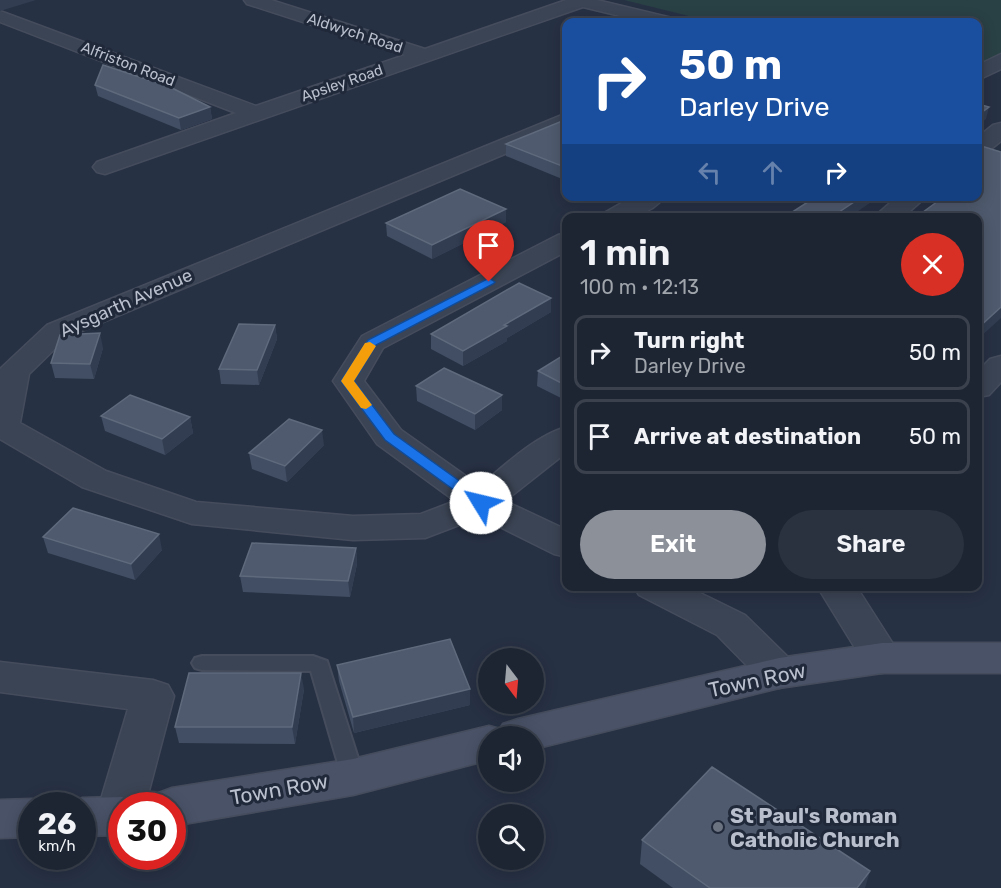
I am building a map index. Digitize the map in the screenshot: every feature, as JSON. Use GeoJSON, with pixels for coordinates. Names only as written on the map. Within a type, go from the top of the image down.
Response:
{"type":"FeatureCollection","features":[{"type":"Feature","properties":{"kind":"street","name":"Aldwych Road"},"geometry":{"type":"LineString","coordinates":[[253,0],[424,56]]}},
{"type":"Feature","properties":{"kind":"street","name":"Apsley Road"},"geometry":{"type":"LineString","coordinates":[[105,167],[578,1]]}},
{"type":"Feature","properties":{"kind":"street"},"geometry":{"type":"LineString","coordinates":[[578,1],[648,18]]}},
{"type":"Feature","properties":{"kind":"street","name":"Alfriston Road"},"geometry":{"type":"LineString","coordinates":[[0,16],[256,113]]}},
{"type":"Feature","properties":{"kind":"street"},"geometry":{"type":"LineString","coordinates":[[982,72],[1001,60]]}},
{"type":"Feature","properties":{"kind":"street"},"geometry":{"type":"LineString","coordinates":[[982,142],[998,118]]}},
{"type":"Feature","properties":{"kind":"street","name":"Aysgarth Avenue"},"geometry":{"type":"LineString","coordinates":[[481,503],[425,526],[353,528],[192,513],[94,479],[3,427],[14,371],[57,331],[562,122]]}},
{"type":"Feature","properties":{"kind":"street"},"geometry":{"type":"LineString","coordinates":[[622,213],[644,201]]}},
{"type":"Feature","properties":{"kind":"street"},"geometry":{"type":"LineString","coordinates":[[892,213],[908,201]]}},
{"type":"Feature","properties":{"kind":"street"},"geometry":{"type":"LineString","coordinates":[[562,244],[372,342],[348,381],[390,437],[481,503],[562,543]]}},
{"type":"Feature","properties":{"kind":"street"},"geometry":{"type":"LineString","coordinates":[[982,384],[1001,365]]}},
{"type":"Feature","properties":{"kind":"street"},"geometry":{"type":"LineString","coordinates":[[481,503],[516,473],[562,441]]}},
{"type":"Feature","properties":{"kind":"street"},"geometry":{"type":"LineString","coordinates":[[662,591],[731,625],[779,673]]}},
{"type":"Feature","properties":{"kind":"street"},"geometry":{"type":"LineString","coordinates":[[839,591],[882,658]]}},
{"type":"Feature","properties":{"kind":"street","name":"Town Row"},"geometry":{"type":"LineString","coordinates":[[544,730],[779,673],[882,658],[1001,658]]}},
{"type":"Feature","properties":{"kind":"street"},"geometry":{"type":"LineString","coordinates":[[0,676],[153,696],[120,792]]}},
{"type":"Feature","properties":{"kind":"street","name":"Town Row"},"geometry":{"type":"LineString","coordinates":[[186,805],[353,777],[478,747]]}},
{"type":"Feature","properties":{"kind":"street"},"geometry":{"type":"LineString","coordinates":[[0,819],[18,818]]}},
{"type":"Feature","properties":{"kind":"lane"},"geometry":{"type":"LineString","coordinates":[[202,663],[313,663],[320,666],[353,777]]}},
{"type":"Feature","properties":{"kind":"green space"},"geometry":{"type":"Polygon","coordinates":[[[624,0],[1001,0],[1001,56],[982,64],[982,18],[697,18],[624,0]]]}},
{"type":"Feature","properties":{"kind":"building"},"geometry":{"type":"Polygon","coordinates":[[[103,65],[170,87],[210,107],[179,118],[95,85],[103,65]]]}},
{"type":"Feature","properties":{"kind":"building"},"geometry":{"type":"Polygon","coordinates":[[[982,105],[989,107],[982,112],[982,105]]]}},
{"type":"Feature","properties":{"kind":"building"},"geometry":{"type":"Polygon","coordinates":[[[562,121],[562,166],[506,144],[562,121]]]}},
{"type":"Feature","properties":{"kind":"building"},"geometry":{"type":"Polygon","coordinates":[[[982,146],[1001,152],[1001,307],[982,324],[982,213],[922,213],[938,201],[982,201],[982,146]]]}},
{"type":"Feature","properties":{"kind":"building"},"geometry":{"type":"Polygon","coordinates":[[[460,189],[506,209],[432,245],[386,223],[460,189]]]}},
{"type":"Feature","properties":{"kind":"building"},"geometry":{"type":"Polygon","coordinates":[[[809,201],[856,201],[838,213],[791,213],[809,201]]]}},
{"type":"Feature","properties":{"kind":"building"},"geometry":{"type":"Polygon","coordinates":[[[519,283],[551,298],[463,351],[431,334],[519,283]]]}},
{"type":"Feature","properties":{"kind":"building"},"geometry":{"type":"Polygon","coordinates":[[[239,324],[275,325],[257,370],[219,369],[239,324]]]}},
{"type":"Feature","properties":{"kind":"building"},"geometry":{"type":"Polygon","coordinates":[[[100,333],[90,364],[51,363],[60,335],[100,333]]]}},
{"type":"Feature","properties":{"kind":"building"},"geometry":{"type":"Polygon","coordinates":[[[562,356],[562,383],[538,371],[562,356]]]}},
{"type":"Feature","properties":{"kind":"building"},"geometry":{"type":"Polygon","coordinates":[[[444,368],[502,395],[475,414],[416,386],[444,368]]]}},
{"type":"Feature","properties":{"kind":"building"},"geometry":{"type":"Polygon","coordinates":[[[130,395],[190,417],[162,439],[101,416],[130,395]]]}},
{"type":"Feature","properties":{"kind":"building"},"geometry":{"type":"Polygon","coordinates":[[[289,419],[322,430],[285,466],[249,453],[289,419]]]}},
{"type":"Feature","properties":{"kind":"building"},"geometry":{"type":"Polygon","coordinates":[[[73,508],[159,534],[131,564],[43,537],[73,508]]]}},
{"type":"Feature","properties":{"kind":"building"},"geometry":{"type":"Polygon","coordinates":[[[252,543],[356,548],[348,581],[240,576],[252,543]]]}},
{"type":"Feature","properties":{"kind":"building"},"geometry":{"type":"Polygon","coordinates":[[[450,639],[470,689],[353,717],[337,665],[450,639]]]}},
{"type":"Feature","properties":{"kind":"building"},"geometry":{"type":"Polygon","coordinates":[[[189,673],[301,673],[292,727],[175,727],[189,673]]]}},
{"type":"Feature","properties":{"kind":"building","name":"St Paul's Roman Catholic Church"},"geometry":{"type":"Polygon","coordinates":[[[712,767],[870,871],[857,888],[710,888],[642,840],[712,767]]]}},
{"type":"Feature","properties":{"kind":"slow traffic"},"geometry":{"type":"LineString","coordinates":[[366,405],[348,381],[370,346]]}},
{"type":"Feature","properties":{"kind":"place","name":"St Paul's Roman Catholic Church"},"geometry":{"type":"Point","coordinates":[718,827]}},
{"type":"Feature","properties":{"kind":"route"},"geometry":{"type":"LineString","coordinates":[[481,503],[390,437],[348,381],[372,342],[489,282]]}}]}
